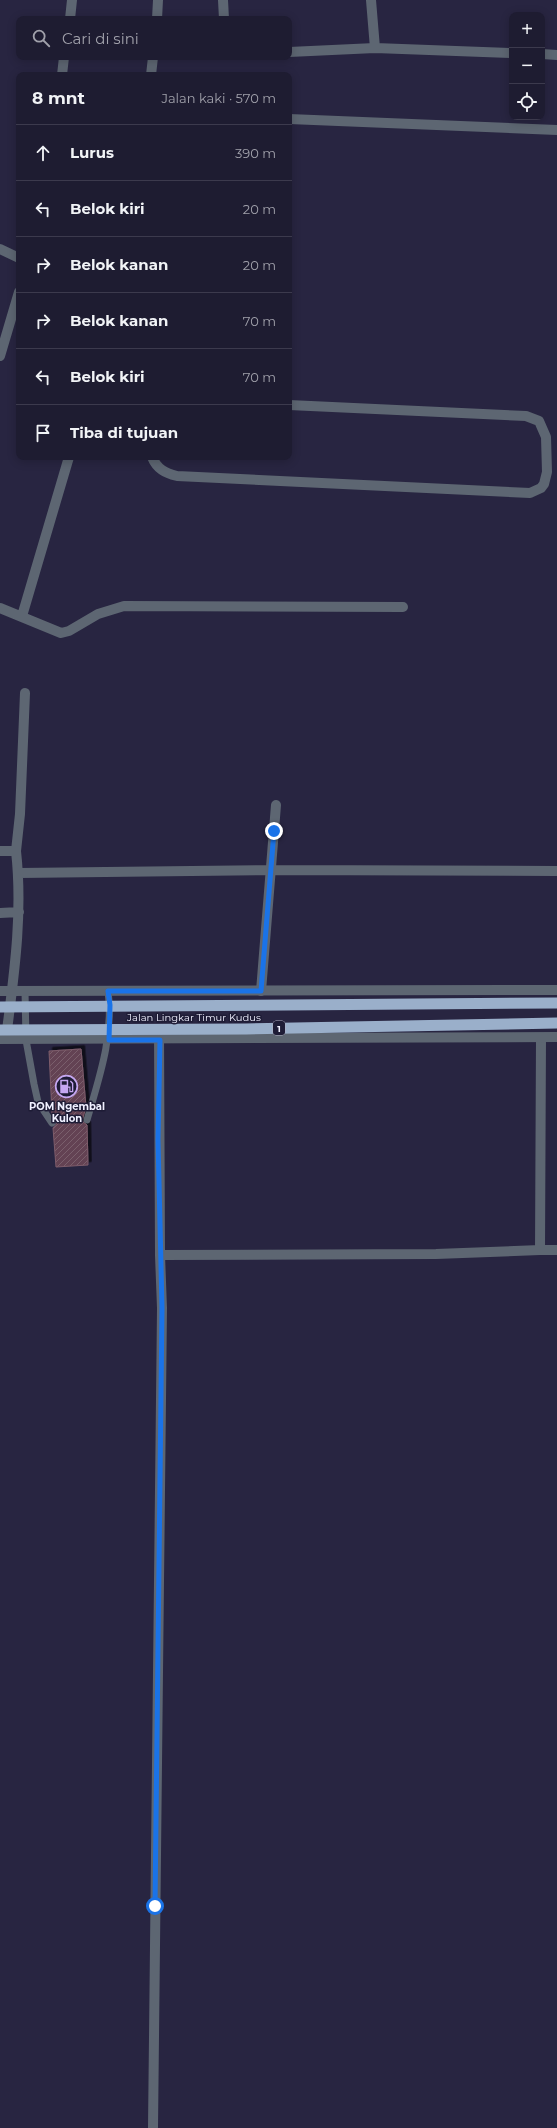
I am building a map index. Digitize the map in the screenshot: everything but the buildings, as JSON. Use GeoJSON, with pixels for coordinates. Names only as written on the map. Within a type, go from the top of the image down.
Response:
{"type":"FeatureCollection","features":[{"type":"Feature","properties":{"kind":"highway","name":"Jalan Lingkar Timur Kudus"},"geometry":{"type":"LineString","coordinates":[[5,1007],[26,1008],[110,1005],[557,1003]]}},
{"type":"Feature","properties":{"kind":"highway","name":"Jalan Lingkar Timur Kudus"},"geometry":{"type":"LineString","coordinates":[[3,1034],[159,1035],[557,1023]]}},
{"type":"Feature","properties":{"kind":"street"},"geometry":{"type":"LineString","coordinates":[[70,16],[72,0]]}},
{"type":"Feature","properties":{"kind":"street"},"geometry":{"type":"LineString","coordinates":[[157,16],[158,0]]}},
{"type":"Feature","properties":{"kind":"street"},"geometry":{"type":"LineString","coordinates":[[223,0],[224,16]]}},
{"type":"Feature","properties":{"kind":"street"},"geometry":{"type":"LineString","coordinates":[[371,0],[375,48]]}},
{"type":"Feature","properties":{"kind":"street"},"geometry":{"type":"LineString","coordinates":[[292,52],[375,48],[509,53]]}},
{"type":"Feature","properties":{"kind":"street"},"geometry":{"type":"LineString","coordinates":[[545,54],[557,55]]}},
{"type":"Feature","properties":{"kind":"street"},"geometry":{"type":"LineString","coordinates":[[62,72],[64,60]]}},
{"type":"Feature","properties":{"kind":"street"},"geometry":{"type":"LineString","coordinates":[[151,72],[153,60]]}},
{"type":"Feature","properties":{"kind":"street"},"geometry":{"type":"LineString","coordinates":[[292,119],[557,130]]}},
{"type":"Feature","properties":{"kind":"street"},"geometry":{"type":"LineString","coordinates":[[0,249],[16,257]]}},
{"type":"Feature","properties":{"kind":"street"},"geometry":{"type":"LineString","coordinates":[[0,356],[16,302]]}},
{"type":"Feature","properties":{"kind":"street"},"geometry":{"type":"LineString","coordinates":[[154,460],[158,467],[166,473],[177,476],[530,493],[541,488],[544,484],[547,472],[546,437],[538,421],[526,416],[292,405]]}},
{"type":"Feature","properties":{"kind":"street"},"geometry":{"type":"LineString","coordinates":[[22,616],[68,460]]}},
{"type":"Feature","properties":{"kind":"street"},"geometry":{"type":"LineString","coordinates":[[3,613],[22,616],[61,632],[69,631],[98,614],[124,606],[403,608]]}},
{"type":"Feature","properties":{"kind":"street"},"geometry":{"type":"LineString","coordinates":[[3,1034],[5,1007],[12,991],[16,959],[19,912],[16,851],[20,814],[25,693]]}},
{"type":"Feature","properties":{"kind":"street"},"geometry":{"type":"LineString","coordinates":[[261,991],[276,805]]}},
{"type":"Feature","properties":{"kind":"street"},"geometry":{"type":"LineString","coordinates":[[0,851],[16,851]]}},
{"type":"Feature","properties":{"kind":"street"},"geometry":{"type":"LineString","coordinates":[[18,873],[271,870],[557,871]]}},
{"type":"Feature","properties":{"kind":"street"},"geometry":{"type":"LineString","coordinates":[[0,913],[19,912]]}},
{"type":"Feature","properties":{"kind":"street"},"geometry":{"type":"LineString","coordinates":[[0,991],[557,990]]}},
{"type":"Feature","properties":{"kind":"street"},"geometry":{"type":"LineString","coordinates":[[153,2128],[162,1308],[160,1255],[159,1035],[557,1037]]}},
{"type":"Feature","properties":{"kind":"street"},"geometry":{"type":"LineString","coordinates":[[540,1250],[541,1038]]}},
{"type":"Feature","properties":{"kind":"street"},"geometry":{"type":"LineString","coordinates":[[160,1255],[436,1254],[557,1250]]}},
{"type":"Feature","properties":{"kind":"lane"},"geometry":{"type":"LineString","coordinates":[[25,991],[26,1035],[38,1102],[52,1123]]}},
{"type":"Feature","properties":{"kind":"lane"},"geometry":{"type":"LineString","coordinates":[[87,1120],[109,1035],[110,1005],[108,991]]}},
{"type":"Feature","properties":{"kind":"place","name":"POM Ngembal Kulon"},"geometry":{"type":"Point","coordinates":[67,1086]}},
{"type":"Feature","properties":{"kind":"route"},"geometry":{"type":"LineString","coordinates":[[155,1906],[162,1308],[158,1140],[160,1040],[109,1040],[110,1005],[108,991],[261,991],[274,831]]}}]}
